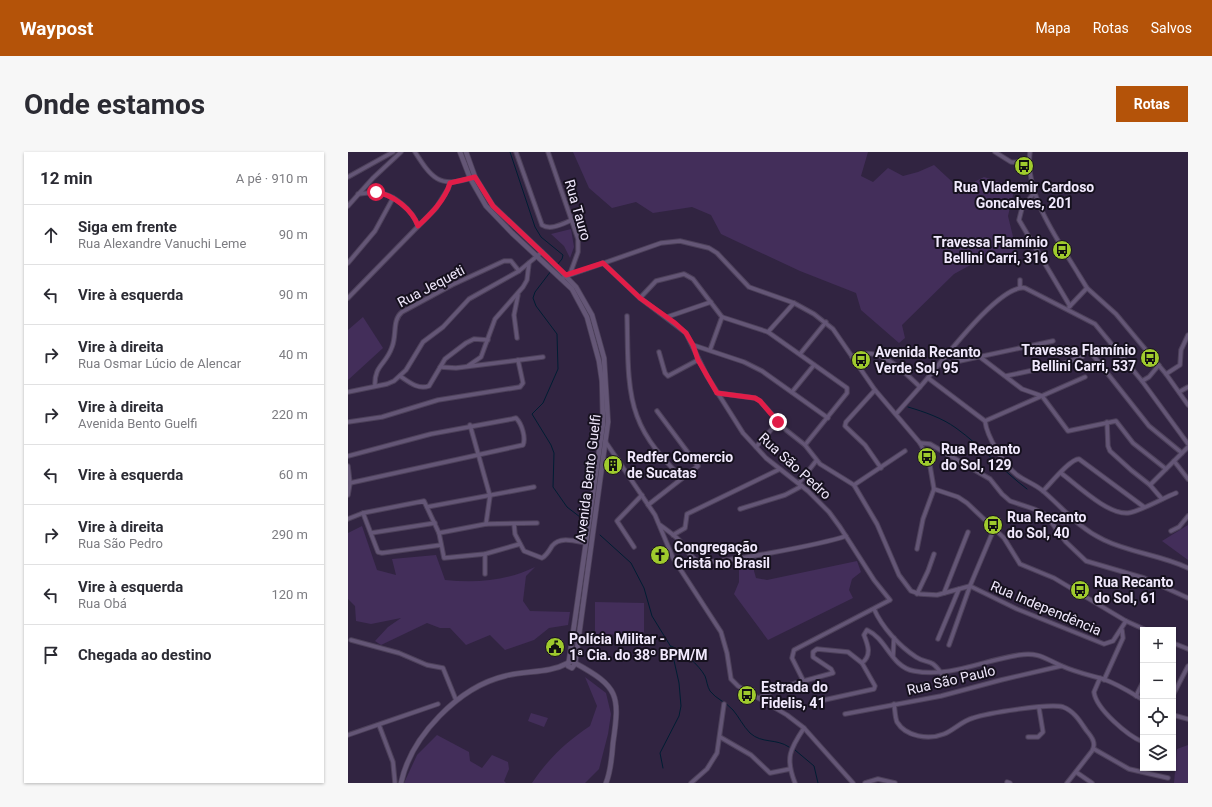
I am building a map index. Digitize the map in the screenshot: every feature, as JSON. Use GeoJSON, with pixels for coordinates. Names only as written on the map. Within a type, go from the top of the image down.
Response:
{"type":"FeatureCollection","features":[{"type":"Feature","properties":{"kind":"main road","name":"Avenida Bento Guelfi"},"geometry":{"type":"LineString","coordinates":[[460,152],[490,212],[538,257],[566,276],[583,307],[592,332],[602,381],[604,440],[592,514],[588,527],[572,664]]}},
{"type":"Feature","properties":{"kind":"main road","name":"Avenida Bento Guelfi"},"geometry":{"type":"LineString","coordinates":[[466,152],[472,178],[493,206],[542,252],[558,271]]}},
{"type":"Feature","properties":{"kind":"main road","name":"Avenida Bento Guelfi"},"geometry":{"type":"LineString","coordinates":[[572,664],[592,532],[592,514]]}},
{"type":"Feature","properties":{"kind":"main road"},"geometry":{"type":"LineString","coordinates":[[401,783],[412,754],[439,716],[456,700],[494,679],[516,673],[540,671],[572,664],[599,678],[614,693],[618,710],[611,762],[606,783]]}},
{"type":"Feature","properties":{"kind":"street"},"geometry":{"type":"LineString","coordinates":[[348,177],[393,152]]}},
{"type":"Feature","properties":{"kind":"street"},"geometry":{"type":"LineString","coordinates":[[348,205],[401,152]]}},
{"type":"Feature","properties":{"kind":"street"},"geometry":{"type":"LineString","coordinates":[[415,152],[434,178],[450,183],[472,178]]}},
{"type":"Feature","properties":{"kind":"street"},"geometry":{"type":"LineString","coordinates":[[516,152],[542,225],[546,228],[553,227],[572,220]]}},
{"type":"Feature","properties":{"kind":"street","name":"Rua Tauro"},"geometry":{"type":"LineString","coordinates":[[548,152],[572,220],[579,246],[566,276]]}},
{"type":"Feature","properties":{"kind":"street"},"geometry":{"type":"LineString","coordinates":[[995,152],[1011,162],[1029,163]]}},
{"type":"Feature","properties":{"kind":"street"},"geometry":{"type":"LineString","coordinates":[[1030,152],[1029,163],[1031,183],[1034,193],[1067,255],[1088,288],[1116,314],[1159,365],[1188,405]]}},
{"type":"Feature","properties":{"kind":"street"},"geometry":{"type":"LineString","coordinates":[[348,298],[436,208],[450,183]]}},
{"type":"Feature","properties":{"kind":"street"},"geometry":{"type":"LineString","coordinates":[[358,194],[376,192],[394,198],[412,215],[418,226]]}},
{"type":"Feature","properties":{"kind":"street"},"geometry":{"type":"LineString","coordinates":[[1034,193],[1020,212],[1020,223],[1069,307]]}},
{"type":"Feature","properties":{"kind":"street"},"geometry":{"type":"LineString","coordinates":[[348,263],[375,231],[394,198]]}},
{"type":"Feature","properties":{"kind":"street"},"geometry":{"type":"LineString","coordinates":[[566,276],[661,243],[680,242],[693,244],[709,248],[717,253],[749,287],[794,303],[826,322],[833,329],[875,390],[920,443],[929,460],[934,489],[923,520],[917,549]]}},
{"type":"Feature","properties":{"kind":"street"},"geometry":{"type":"LineString","coordinates":[[348,392],[387,384],[400,376],[406,370],[423,342],[443,327],[464,303],[519,271],[538,257],[542,252]]}},
{"type":"Feature","properties":{"kind":"street","name":"Rua Jequeti"},"geometry":{"type":"LineString","coordinates":[[375,386],[375,372],[388,356],[393,345],[395,324],[399,315],[452,286],[504,262],[511,262],[519,271]]}},
{"type":"Feature","properties":{"kind":"street"},"geometry":{"type":"LineString","coordinates":[[517,338],[514,315],[518,296],[527,280],[529,263]]}},
{"type":"Feature","properties":{"kind":"street","name":"Rua São Pedro"},"geometry":{"type":"LineString","coordinates":[[603,263],[640,298],[667,317],[686,333],[693,345],[698,360],[717,393],[744,433],[756,447],[780,469],[800,484],[828,512],[846,536],[874,580],[890,600],[874,609]]}},
{"type":"Feature","properties":{"kind":"street"},"geometry":{"type":"LineString","coordinates":[[640,298],[656,281],[684,274],[693,279],[722,317],[768,332],[847,388],[847,393],[805,445]]}},
{"type":"Feature","properties":{"kind":"street"},"geometry":{"type":"LineString","coordinates":[[1020,280],[1020,287]]}},
{"type":"Feature","properties":{"kind":"street"},"geometry":{"type":"LineString","coordinates":[[896,414],[940,365],[987,308],[1008,293],[1020,287],[1069,307],[1089,320],[1098,328],[1142,382],[1188,446],[1150,485]]}},
{"type":"Feature","properties":{"kind":"street"},"geometry":{"type":"LineString","coordinates":[[1069,307],[1088,288]]}},
{"type":"Feature","properties":{"kind":"street"},"geometry":{"type":"LineString","coordinates":[[468,366],[481,357],[498,314],[512,299],[518,296]]}},
{"type":"Feature","properties":{"kind":"street"},"geometry":{"type":"LineString","coordinates":[[667,317],[711,302]]}},
{"type":"Feature","properties":{"kind":"street"},"geometry":{"type":"LineString","coordinates":[[768,332],[794,303]]}},
{"type":"Feature","properties":{"kind":"street"},"geometry":{"type":"LineString","coordinates":[[627,316],[630,387],[637,418],[650,442],[682,478]]}},
{"type":"Feature","properties":{"kind":"street"},"geometry":{"type":"LineString","coordinates":[[710,350],[722,317]]}},
{"type":"Feature","properties":{"kind":"street"},"geometry":{"type":"LineString","coordinates":[[800,354],[826,322]]}},
{"type":"Feature","properties":{"kind":"street"},"geometry":{"type":"LineString","coordinates":[[1166,374],[1180,365],[1180,353],[1188,337]]}},
{"type":"Feature","properties":{"kind":"street"},"geometry":{"type":"LineString","coordinates":[[400,376],[413,384],[426,387],[432,383],[445,359],[469,340],[488,340]]}},
{"type":"Feature","properties":{"kind":"street"},"geometry":{"type":"LineString","coordinates":[[940,365],[1053,341]]}},
{"type":"Feature","properties":{"kind":"street"},"geometry":{"type":"LineString","coordinates":[[693,345],[755,367],[828,418]]}},
{"type":"Feature","properties":{"kind":"street"},"geometry":{"type":"LineString","coordinates":[[1085,345],[1149,426],[1182,453]]}},
{"type":"Feature","properties":{"kind":"street"},"geometry":{"type":"LineString","coordinates":[[659,352],[665,373],[668,376],[698,360]]}},
{"type":"Feature","properties":{"kind":"street"},"geometry":{"type":"LineString","coordinates":[[852,357],[862,354],[874,354],[883,357],[899,367],[920,387]]}},
{"type":"Feature","properties":{"kind":"street"},"geometry":{"type":"LineString","coordinates":[[440,368],[456,368],[542,356]]}},
{"type":"Feature","properties":{"kind":"street"},"geometry":{"type":"LineString","coordinates":[[980,357],[1022,389],[1042,396],[1069,431],[1116,421],[1133,443],[1166,469]]}},
{"type":"Feature","properties":{"kind":"street"},"geometry":{"type":"LineString","coordinates":[[1006,376],[1058,365],[1082,357]]}},
{"type":"Feature","properties":{"kind":"street"},"geometry":{"type":"LineString","coordinates":[[348,422],[382,417],[438,400],[520,387],[523,383],[518,360]]}},
{"type":"Feature","properties":{"kind":"street"},"geometry":{"type":"LineString","coordinates":[[792,392],[814,365]]}},
{"type":"Feature","properties":{"kind":"street"},"geometry":{"type":"LineString","coordinates":[[1142,382],[1149,377],[1159,365]]}},
{"type":"Feature","properties":{"kind":"street"},"geometry":{"type":"LineString","coordinates":[[985,421],[1085,377]]}},
{"type":"Feature","properties":{"kind":"street"},"geometry":{"type":"LineString","coordinates":[[928,378],[985,421],[989,436],[1008,467],[1017,475],[1043,491],[1075,521],[1103,539],[1118,546],[1166,559],[1188,568]]}},
{"type":"Feature","properties":{"kind":"street"},"geometry":{"type":"LineString","coordinates":[[1179,392],[1188,387]]}},
{"type":"Feature","properties":{"kind":"street"},"geometry":{"type":"LineString","coordinates":[[875,390],[846,422],[845,426],[865,445],[881,468]]}},
{"type":"Feature","properties":{"kind":"street"},"geometry":{"type":"LineString","coordinates":[[717,393],[755,398],[760,401],[778,422],[805,445],[816,461],[854,485],[877,524],[899,575],[905,584],[917,594],[927,596],[970,586]]}},
{"type":"Feature","properties":{"kind":"street"},"geometry":{"type":"LineString","coordinates":[[648,505],[698,466],[657,412]]}},
{"type":"Feature","properties":{"kind":"street"},"geometry":{"type":"LineString","coordinates":[[348,456],[470,425],[516,418],[520,422],[525,441],[523,445],[350,482]]}},
{"type":"Feature","properties":{"kind":"street"},"geometry":{"type":"LineString","coordinates":[[756,447],[778,422]]}},
{"type":"Feature","properties":{"kind":"street"},"geometry":{"type":"LineString","coordinates":[[1107,422],[1108,446],[1110,451],[1150,485],[1162,499]]}},
{"type":"Feature","properties":{"kind":"street"},"geometry":{"type":"LineString","coordinates":[[470,425],[477,455],[490,496],[486,524]]}},
{"type":"Feature","properties":{"kind":"street"},"geometry":{"type":"LineString","coordinates":[[604,440],[642,495],[660,525],[673,558],[721,632],[727,653],[731,679],[738,686],[804,728],[853,783]]}},
{"type":"Feature","properties":{"kind":"street"},"geometry":{"type":"LineString","coordinates":[[920,443],[930,444],[984,475],[993,482],[1002,494],[1010,501],[1041,512],[1050,520],[1071,547],[1086,560],[1144,578],[1188,598]]}},
{"type":"Feature","properties":{"kind":"street"},"geometry":{"type":"LineString","coordinates":[[854,485],[905,451]]}},
{"type":"Feature","properties":{"kind":"street"},"geometry":{"type":"LineString","coordinates":[[1043,491],[1075,459],[1079,459],[1144,507]]}},
{"type":"Feature","properties":{"kind":"street"},"geometry":{"type":"LineString","coordinates":[[740,509],[785,495],[800,484],[816,461]]}},
{"type":"Feature","properties":{"kind":"street"},"geometry":{"type":"LineString","coordinates":[[1174,461],[1188,479]]}},
{"type":"Feature","properties":{"kind":"street"},"geometry":{"type":"LineString","coordinates":[[348,466],[350,482],[348,495]]}},
{"type":"Feature","properties":{"kind":"street"},"geometry":{"type":"LineString","coordinates":[[673,535],[686,526],[687,514],[780,469]]}},
{"type":"Feature","properties":{"kind":"street"},"geometry":{"type":"LineString","coordinates":[[1061,473],[1113,511],[1129,513],[1176,493]]}},
{"type":"Feature","properties":{"kind":"street"},"geometry":{"type":"LineString","coordinates":[[427,506],[534,487]]}},
{"type":"Feature","properties":{"kind":"street"},"geometry":{"type":"LineString","coordinates":[[934,489],[963,500],[1007,542],[1015,558],[1020,564],[1054,578],[1126,621],[1140,627]]}},
{"type":"Feature","properties":{"kind":"street"},"geometry":{"type":"LineString","coordinates":[[634,547],[617,521],[642,495]]}},
{"type":"Feature","properties":{"kind":"street"},"geometry":{"type":"LineString","coordinates":[[348,519],[363,512],[424,501],[439,532],[444,558],[485,554],[520,544]]}},
{"type":"Feature","properties":{"kind":"street"},"geometry":{"type":"LineString","coordinates":[[363,512],[378,552],[382,553],[441,545]]}},
{"type":"Feature","properties":{"kind":"street"},"geometry":{"type":"LineString","coordinates":[[1171,531],[1179,527],[1188,516]]}},
{"type":"Feature","properties":{"kind":"street"},"geometry":{"type":"LineString","coordinates":[[371,533],[435,524]]}},
{"type":"Feature","properties":{"kind":"street"},"geometry":{"type":"LineString","coordinates":[[439,532],[486,524],[538,524]]}},
{"type":"Feature","properties":{"kind":"street"},"geometry":{"type":"LineString","coordinates":[[514,524],[515,534],[524,551],[542,558],[555,543],[560,540],[586,543]]}},
{"type":"Feature","properties":{"kind":"street"},"geometry":{"type":"LineString","coordinates":[[660,525],[673,535],[694,558],[706,561],[816,544],[846,536]]}},
{"type":"Feature","properties":{"kind":"street"},"geometry":{"type":"LineString","coordinates":[[949,645],[970,586],[994,529]]}},
{"type":"Feature","properties":{"kind":"street"},"geometry":{"type":"LineString","coordinates":[[944,593],[968,532]]}},
{"type":"Feature","properties":{"kind":"street"},"geometry":{"type":"LineString","coordinates":[[485,554],[486,574]]}},
{"type":"Feature","properties":{"kind":"street"},"geometry":{"type":"LineString","coordinates":[[917,594],[934,554]]}},
{"type":"Feature","properties":{"kind":"street","name":"Rua Independência"},"geometry":{"type":"LineString","coordinates":[[970,586],[1012,607],[1098,643],[1109,644],[1113,641],[1122,630],[1126,621]]}},
{"type":"Feature","properties":{"kind":"street"},"geometry":{"type":"LineString","coordinates":[[938,639],[959,589]]}},
{"type":"Feature","properties":{"kind":"street"},"geometry":{"type":"LineString","coordinates":[[804,682],[792,658],[792,652],[874,609],[894,638],[916,657],[933,662],[941,673]]}},
{"type":"Feature","properties":{"kind":"street"},"geometry":{"type":"LineString","coordinates":[[862,663],[866,659],[869,650],[864,635],[868,630],[883,644],[897,662],[907,669],[941,673],[1025,654],[1045,657],[1061,666],[1118,685],[1141,699]]}},
{"type":"Feature","properties":{"kind":"street"},"geometry":{"type":"LineString","coordinates":[[1122,630],[1123,638],[1094,694],[1101,707],[1130,736],[1140,741]]}},
{"type":"Feature","properties":{"kind":"street"},"geometry":{"type":"LineString","coordinates":[[893,656],[894,638]]}},
{"type":"Feature","properties":{"kind":"street"},"geometry":{"type":"LineString","coordinates":[[351,640],[399,653],[426,665],[443,668],[456,700]]}},
{"type":"Feature","properties":{"kind":"street"},"geometry":{"type":"LineString","coordinates":[[1176,644],[1188,649]]}},
{"type":"Feature","properties":{"kind":"street"},"geometry":{"type":"LineString","coordinates":[[759,698],[778,688],[834,673],[831,669],[814,657],[813,652],[817,649],[848,652],[862,663],[874,686],[874,689],[824,700]]}},
{"type":"Feature","properties":{"kind":"street","name":"Rua São Paulo"},"geometry":{"type":"LineString","coordinates":[[845,714],[942,696],[1061,666]]}},
{"type":"Feature","properties":{"kind":"street"},"geometry":{"type":"LineString","coordinates":[[1176,690],[1188,666]]}},
{"type":"Feature","properties":{"kind":"street"},"geometry":{"type":"LineString","coordinates":[[1136,696],[1140,688]]}},
{"type":"Feature","properties":{"kind":"street"},"geometry":{"type":"LineString","coordinates":[[348,735],[438,704]]}},
{"type":"Feature","properties":{"kind":"street"},"geometry":{"type":"LineString","coordinates":[[691,783],[710,765],[717,753],[724,704]]}},
{"type":"Feature","properties":{"kind":"street"},"geometry":{"type":"LineString","coordinates":[[894,704],[898,722],[904,729],[912,734],[925,737],[943,735],[975,717],[1062,706],[1075,714],[1094,741],[1094,748],[1067,783]]}},
{"type":"Feature","properties":{"kind":"street"},"geometry":{"type":"LineString","coordinates":[[1028,737],[1038,737],[1043,732],[1039,708]]}},
{"type":"Feature","properties":{"kind":"street"},"geometry":{"type":"LineString","coordinates":[[1176,716],[1188,718]]}},
{"type":"Feature","properties":{"kind":"street"},"geometry":{"type":"LineString","coordinates":[[379,725],[393,762],[395,783]]}},
{"type":"Feature","properties":{"kind":"street"},"geometry":{"type":"LineString","coordinates":[[795,783],[790,769],[789,757],[792,748],[804,728]]}},
{"type":"Feature","properties":{"kind":"street"},"geometry":{"type":"LineString","coordinates":[[720,737],[751,754],[770,773],[790,769]]}},
{"type":"Feature","properties":{"kind":"street"},"geometry":{"type":"LineString","coordinates":[[1094,748],[1129,769],[1168,778]]}},
{"type":"Feature","properties":{"kind":"street"},"geometry":{"type":"LineString","coordinates":[[1076,772],[1092,783]]}},
{"type":"Feature","properties":{"kind":"street"},"geometry":{"type":"LineString","coordinates":[[865,783],[878,779],[895,783]]}},
{"type":"Feature","properties":{"kind":"shaded area"},"geometry":{"type":"Polygon","coordinates":[[[573,152],[868,152],[861,176],[873,182],[888,168],[903,176],[918,172],[934,165],[960,189],[984,177],[1006,184],[1014,191],[1008,216],[1016,249],[999,261],[985,257],[954,274],[902,325],[905,338],[899,343],[861,310],[856,293],[800,271],[721,234],[711,215],[692,207],[653,213],[636,202],[612,208],[589,188],[573,152]]]}},
{"type":"Feature","properties":{"kind":"shaded area"},"geometry":{"type":"Polygon","coordinates":[[[571,229],[574,247],[570,258],[564,246],[551,234],[571,229]]]}},
{"type":"Feature","properties":{"kind":"shaded area"},"geometry":{"type":"Polygon","coordinates":[[[363,317],[383,348],[348,380],[348,330],[363,317]]]}},
{"type":"Feature","properties":{"kind":"shaded area"},"geometry":{"type":"Polygon","coordinates":[[[1188,525],[1188,560],[1162,541],[1188,525]]]}},
{"type":"Feature","properties":{"kind":"shaded area"},"geometry":{"type":"Polygon","coordinates":[[[362,526],[377,570],[396,575],[392,559],[436,555],[445,580],[491,580],[524,572],[535,567],[526,576],[523,601],[530,611],[570,612],[568,625],[549,628],[534,640],[505,650],[490,635],[466,645],[450,628],[440,628],[427,623],[381,645],[375,641],[388,627],[401,618],[371,624],[356,621],[355,606],[348,599],[348,533],[362,526]]]}},
{"type":"Feature","properties":{"kind":"shaded area"},"geometry":{"type":"Polygon","coordinates":[[[754,559],[754,571],[756,578],[767,580],[857,561],[861,572],[852,579],[849,590],[853,598],[768,640],[734,594],[739,582],[739,565],[754,559]]]}},
{"type":"Feature","properties":{"kind":"shaded area"},"geometry":{"type":"Polygon","coordinates":[[[595,602],[644,603],[644,635],[595,634],[595,602]]]}},
{"type":"Feature","properties":{"kind":"shaded area"},"geometry":{"type":"Polygon","coordinates":[[[585,677],[606,693],[611,714],[608,734],[599,769],[585,783],[532,783],[544,766],[558,752],[573,738],[590,726],[597,706],[585,677]]]}},
{"type":"Feature","properties":{"kind":"shaded area"},"geometry":{"type":"Polygon","coordinates":[[[531,713],[548,718],[544,727],[528,721],[531,713]]]}},
{"type":"Feature","properties":{"kind":"shaded area"},"geometry":{"type":"Polygon","coordinates":[[[437,735],[469,752],[470,761],[482,768],[492,755],[508,762],[509,769],[504,781],[506,783],[404,783],[417,755],[437,735]]]}},
{"type":"Feature","properties":{"kind":"shaded area"},"geometry":{"type":"Polygon","coordinates":[[[1188,745],[1188,783],[1174,783],[1177,749],[1188,745]]]}},
{"type":"Feature","properties":{"kind":"waterway"},"geometry":{"type":"LineString","coordinates":[[510,152],[535,227],[541,237],[563,255],[562,259],[557,265]]}},
{"type":"Feature","properties":{"kind":"waterway"},"geometry":{"type":"LineString","coordinates":[[551,271],[535,292],[533,298],[536,306],[557,334],[558,369],[543,403],[532,414],[551,445],[554,453],[553,487],[567,507],[580,517]]}},
{"type":"Feature","properties":{"kind":"waterway"},"geometry":{"type":"LineString","coordinates":[[908,407],[945,421],[956,428],[1027,489]]}},
{"type":"Feature","properties":{"kind":"waterway"},"geometry":{"type":"LineString","coordinates":[[600,535],[631,563],[644,588],[652,616],[671,647],[679,683],[681,706],[679,716],[660,753],[663,768]]}},
{"type":"Feature","properties":{"kind":"waterway"},"geometry":{"type":"LineString","coordinates":[[671,646],[685,654],[699,667],[705,676],[710,691],[733,710],[750,733],[759,739],[784,744],[789,747]]}},
{"type":"Feature","properties":{"kind":"waterway"},"geometry":{"type":"LineString","coordinates":[[795,750],[814,766],[818,783]]}},
{"type":"Feature","properties":{"kind":"place","name":"Rua Vlademir Cardoso Goncalves, 201"},"geometry":{"type":"Point","coordinates":[1024,166]}},
{"type":"Feature","properties":{"kind":"place","name":"Travessa Flamínio Bellini Carri, 316"},"geometry":{"type":"Point","coordinates":[1062,250]}},
{"type":"Feature","properties":{"kind":"place","name":"Travessa Flamínio Bellini Carri, 537"},"geometry":{"type":"Point","coordinates":[1150,358]}},
{"type":"Feature","properties":{"kind":"place","name":"Avenida Recanto Verde Sol, 95"},"geometry":{"type":"Point","coordinates":[861,360]}},
{"type":"Feature","properties":{"kind":"place","name":"Rua Recanto do Sol, 129"},"geometry":{"type":"Point","coordinates":[927,457]}},
{"type":"Feature","properties":{"kind":"place","name":"Redfer Comercio de Sucatas"},"geometry":{"type":"Point","coordinates":[613,465]}},
{"type":"Feature","properties":{"kind":"place","name":"Rua Recanto do Sol, 40"},"geometry":{"type":"Point","coordinates":[993,525]}},
{"type":"Feature","properties":{"kind":"place","name":"Congregação Cristã no Brasil"},"geometry":{"type":"Point","coordinates":[660,555]}},
{"type":"Feature","properties":{"kind":"place","name":"Rua Recanto do Sol, 61"},"geometry":{"type":"Point","coordinates":[1080,590]}},
{"type":"Feature","properties":{"kind":"place","name":"Polícia Militar - 1ª Cia. do 38º BPM/M"},"geometry":{"type":"Point","coordinates":[555,647]}},
{"type":"Feature","properties":{"kind":"place","name":"Estrada do Fidelis, 41"},"geometry":{"type":"Point","coordinates":[747,695]}},
{"type":"Feature","properties":{"kind":"route"},"geometry":{"type":"LineString","coordinates":[[376,192],[394,198],[412,215],[418,226],[436,208],[450,183],[475,177],[487,199],[499,213],[566,275],[603,263],[640,298],[675,323],[686,333],[693,345],[698,360],[717,393],[755,398],[760,401],[778,422]]}}]}
